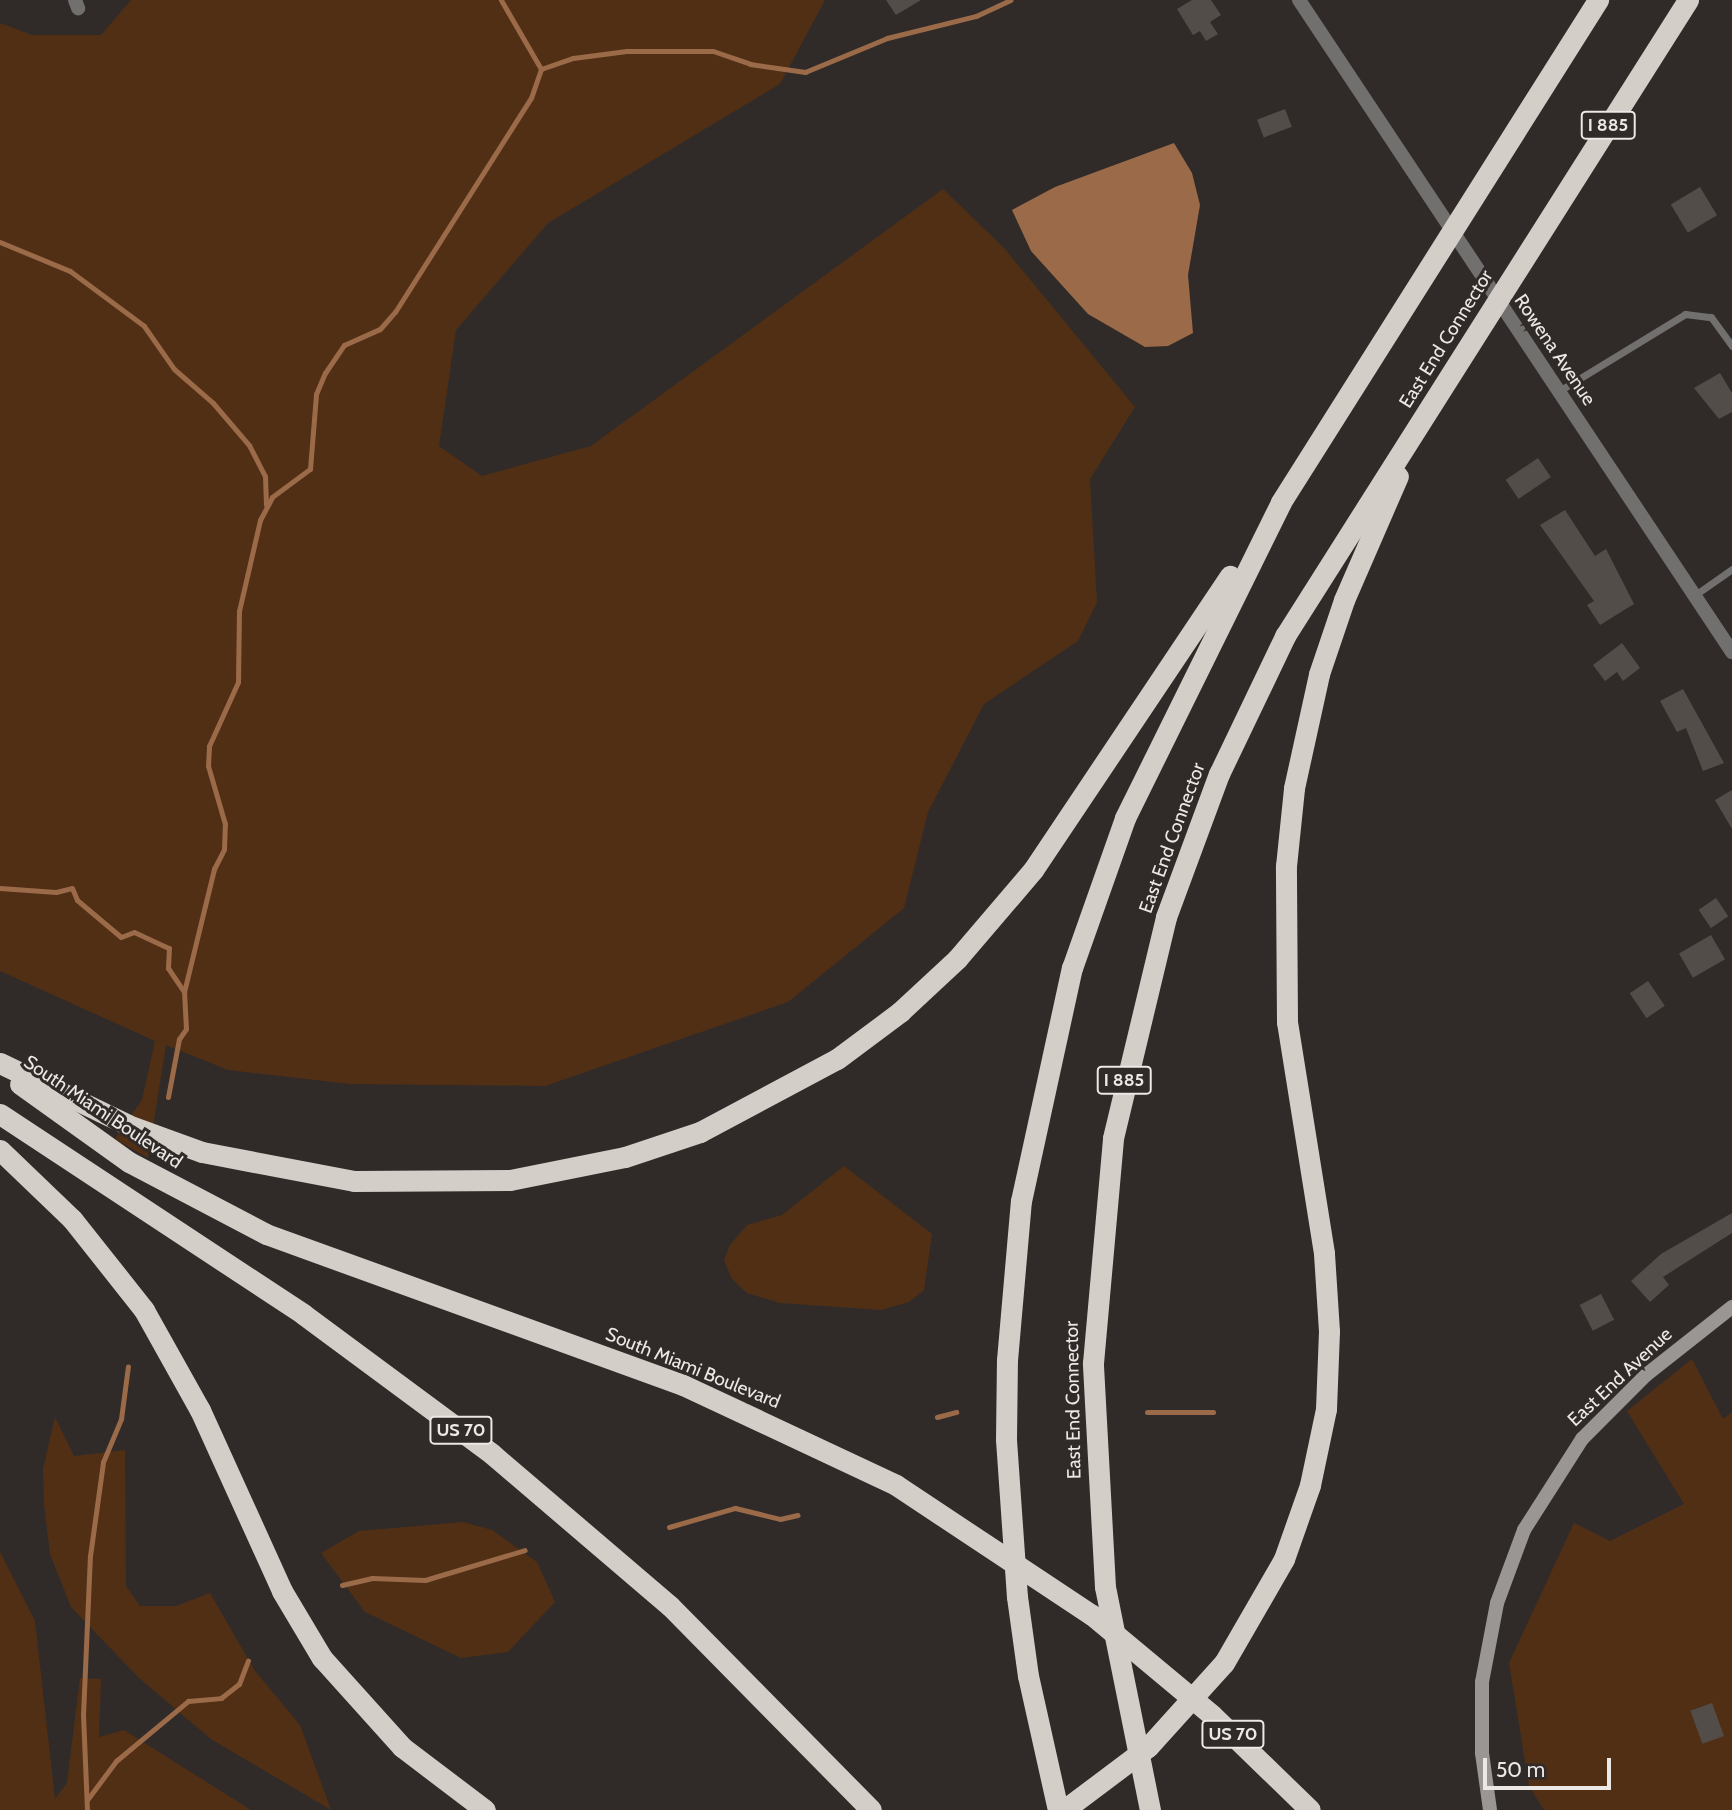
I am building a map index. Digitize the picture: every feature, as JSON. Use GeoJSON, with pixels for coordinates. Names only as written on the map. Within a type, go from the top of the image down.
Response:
{"type":"FeatureCollection","features":[{"type":"Feature","properties":{"kind":"highway"},"geometry":{"type":"LineString","coordinates":[[0,1063],[128,1125],[201,1152],[354,1181],[432,1184],[548,1174],[638,1153],[736,1116],[869,1036],[929,987],[984,930],[1056,838],[1281,502],[1598,0]]}},
{"type":"Feature","properties":{"kind":"highway","name":"East End Connector"},"geometry":{"type":"LineString","coordinates":[[1150,1810],[1116,1661],[1094,1437],[1096,1287],[1127,1063],[1182,869],[1250,704],[1315,585],[1688,0]]}},
{"type":"Feature","properties":{"kind":"highway"},"geometry":{"type":"LineString","coordinates":[[1064,1810],[1148,1748],[1224,1663],[1284,1559],[1310,1485],[1326,1409],[1328,1292],[1284,983],[1284,905],[1294,789],[1310,711],[1339,612],[1426,414]]}},
{"type":"Feature","properties":{"kind":"highway"},"geometry":{"type":"LineString","coordinates":[[1058,1810],[1028,1676],[1009,1506],[1007,1360],[1025,1175],[1051,1045],[1096,892],[1158,745],[1281,502]]}},
{"type":"Feature","properties":{"kind":"highway","name":"South Miami Boulevard"},"geometry":{"type":"LineString","coordinates":[[0,1070],[129,1161],[219,1211],[314,1255],[610,1357],[742,1410],[896,1485],[985,1540],[1152,1663],[1310,1810]]}},
{"type":"Feature","properties":{"kind":"highway","name":"US 70"},"geometry":{"type":"LineString","coordinates":[[0,1114],[303,1314],[492,1454],[670,1606],[871,1810]]}},
{"type":"Feature","properties":{"kind":"highway"},"geometry":{"type":"LineString","coordinates":[[0,1150],[72,1219],[144,1310],[200,1410],[282,1591],[322,1658],[402,1747],[485,1810]]}},
{"type":"Feature","properties":{"kind":"street","name":"Rowena Avenue"},"geometry":{"type":"LineString","coordinates":[[1299,0],[1732,652]]}},
{"type":"Feature","properties":{"kind":"street","name":"East End Avenue"},"geometry":{"type":"LineString","coordinates":[[1490,1810],[1482,1753],[1482,1682],[1497,1603],[1524,1530],[1548,1486],[1590,1431],[1646,1375],[1732,1307]]}},
{"type":"Feature","properties":{"kind":"lane"},"geometry":{"type":"LineString","coordinates":[[1559,391],[1685,314],[1711,317],[1732,346]]}},
{"type":"Feature","properties":{"kind":"lane"},"geometry":{"type":"LineString","coordinates":[[1695,595],[1732,569]]}},
{"type":"Feature","properties":{"kind":"shaded area"},"geometry":{"type":"Polygon","coordinates":[[[131,0],[825,0],[780,84],[548,223],[456,330],[439,446],[482,476],[591,446],[943,189],[1004,248],[1135,407],[1090,479],[1097,602],[1078,641],[984,704],[928,812],[904,908],[788,1002],[545,1086],[350,1084],[228,1070],[166,1045],[148,1158],[115,1139],[142,1100],[155,1041],[0,971],[0,23],[32,35],[101,35],[131,0]]]}},
{"type":"Feature","properties":{"kind":"shaded area"},"geometry":{"type":"Polygon","coordinates":[[[1174,143],[1192,173],[1200,205],[1188,275],[1193,333],[1168,346],[1145,347],[1088,314],[1031,251],[1012,210],[1055,187],[1174,143]]]}},
{"type":"Feature","properties":{"kind":"shaded area"},"geometry":{"type":"Polygon","coordinates":[[[844,1166],[932,1234],[924,1290],[909,1302],[881,1310],[780,1303],[747,1293],[732,1279],[724,1260],[730,1245],[747,1225],[782,1215],[844,1166]]]}},
{"type":"Feature","properties":{"kind":"shaded area"},"geometry":{"type":"Polygon","coordinates":[[[1692,1359],[1723,1419],[1732,1412],[1732,1810],[1544,1810],[1529,1786],[1509,1663],[1574,1523],[1610,1541],[1684,1504],[1627,1411],[1692,1359]]]}},
{"type":"Feature","properties":{"kind":"shaded area"},"geometry":{"type":"Polygon","coordinates":[[[55,1417],[74,1456],[125,1450],[126,1586],[140,1606],[176,1606],[210,1593],[255,1671],[300,1725],[331,1810],[211,1739],[139,1678],[71,1607],[50,1554],[44,1504],[43,1469],[55,1417]]]}},
{"type":"Feature","properties":{"kind":"shaded area"},"geometry":{"type":"Polygon","coordinates":[[[463,1522],[492,1530],[537,1562],[555,1602],[508,1652],[461,1658],[365,1612],[321,1553],[359,1531],[463,1522]]]}},
{"type":"Feature","properties":{"kind":"shaded area"},"geometry":{"type":"Polygon","coordinates":[[[0,1552],[35,1621],[55,1799],[67,1783],[80,1678],[101,1679],[99,1737],[124,1730],[251,1810],[0,1810],[0,1552]]]}},
{"type":"Feature","properties":{"kind":"building"},"geometry":{"type":"Polygon","coordinates":[[[886,0],[921,0],[896,15],[886,0]]]}},
{"type":"Feature","properties":{"kind":"building"},"geometry":{"type":"Polygon","coordinates":[[[1192,0],[1211,0],[1221,15],[1210,22],[1218,34],[1206,41],[1200,31],[1193,35],[1177,9],[1192,0]]]}},
{"type":"Feature","properties":{"kind":"building"},"geometry":{"type":"Polygon","coordinates":[[[1285,109],[1292,127],[1264,137],[1257,120],[1285,109]]]}},
{"type":"Feature","properties":{"kind":"building"},"geometry":{"type":"Polygon","coordinates":[[[1700,187],[1717,215],[1688,233],[1671,205],[1700,187]]]}},
{"type":"Feature","properties":{"kind":"building"},"geometry":{"type":"Polygon","coordinates":[[[1720,373],[1732,393],[1732,412],[1719,419],[1694,388],[1720,373]]]}},
{"type":"Feature","properties":{"kind":"building"},"geometry":{"type":"Polygon","coordinates":[[[1538,458],[1551,477],[1519,499],[1506,480],[1538,458]]]}},
{"type":"Feature","properties":{"kind":"building"},"geometry":{"type":"Polygon","coordinates":[[[1565,510],[1595,556],[1606,549],[1634,604],[1600,625],[1587,605],[1594,601],[1540,525],[1565,510]]]}},
{"type":"Feature","properties":{"kind":"building"},"geometry":{"type":"Polygon","coordinates":[[[1622,643],[1640,668],[1623,681],[1617,672],[1605,681],[1593,665],[1622,643]]]}},
{"type":"Feature","properties":{"kind":"building"},"geometry":{"type":"Polygon","coordinates":[[[1683,689],[1724,763],[1703,771],[1686,728],[1677,732],[1660,701],[1683,689]]]}},
{"type":"Feature","properties":{"kind":"building"},"geometry":{"type":"Polygon","coordinates":[[[1732,790],[1732,829],[1715,800],[1732,790]]]}},
{"type":"Feature","properties":{"kind":"building"},"geometry":{"type":"Polygon","coordinates":[[[1716,898],[1728,916],[1711,928],[1699,910],[1716,898]]]}},
{"type":"Feature","properties":{"kind":"building"},"geometry":{"type":"Polygon","coordinates":[[[1711,935],[1725,959],[1693,978],[1679,954],[1711,935]]]}},
{"type":"Feature","properties":{"kind":"building"},"geometry":{"type":"Polygon","coordinates":[[[1648,981],[1665,1006],[1647,1018],[1630,993],[1648,981]]]}},
{"type":"Feature","properties":{"kind":"building"},"geometry":{"type":"Polygon","coordinates":[[[1732,1213],[1732,1233],[1663,1277],[1669,1285],[1650,1302],[1631,1281],[1661,1254],[1732,1213]]]}},
{"type":"Feature","properties":{"kind":"building"},"geometry":{"type":"Polygon","coordinates":[[[1601,1294],[1614,1320],[1593,1331],[1580,1305],[1601,1294]]]}},
{"type":"Feature","properties":{"kind":"building"},"geometry":{"type":"Polygon","coordinates":[[[1712,1703],[1724,1736],[1702,1744],[1690,1711],[1712,1703]]]}},
{"type":"Feature","properties":{"kind":"waterway"},"geometry":{"type":"LineString","coordinates":[[501,0],[541,69]]}},
{"type":"Feature","properties":{"kind":"waterway"},"geometry":{"type":"LineString","coordinates":[[541,69],[573,58],[627,51],[713,51],[750,64],[805,72],[887,38],[976,16],[1010,0]]}},
{"type":"Feature","properties":{"kind":"waterway"},"geometry":{"type":"LineString","coordinates":[[168,1097],[179,1039],[186,1029],[184,992],[214,869],[224,849],[225,824],[208,766],[209,746],[238,682],[239,611],[260,520],[272,497],[310,469],[316,394],[325,373],[344,345],[380,329],[395,312],[531,98],[541,69]]}},
{"type":"Feature","properties":{"kind":"waterway"},"geometry":{"type":"LineString","coordinates":[[0,242],[70,271],[144,326],[174,369],[213,403],[249,445],[265,476],[266,505]]}},
{"type":"Feature","properties":{"kind":"waterway"},"geometry":{"type":"LineString","coordinates":[[0,888],[56,892],[72,888],[77,900],[121,937],[134,932],[169,948],[168,968],[184,992]]}},
{"type":"Feature","properties":{"kind":"waterway"},"geometry":{"type":"LineString","coordinates":[[87,1810],[83,1715],[90,1556],[103,1462],[121,1419],[128,1366]]}},
{"type":"Feature","properties":{"kind":"waterway"},"geometry":{"type":"LineString","coordinates":[[937,1417],[956,1412]]}},
{"type":"Feature","properties":{"kind":"waterway"},"geometry":{"type":"LineString","coordinates":[[1147,1412],[1213,1412]]}},
{"type":"Feature","properties":{"kind":"waterway"},"geometry":{"type":"LineString","coordinates":[[669,1527],[735,1508],[780,1519],[798,1515]]}},
{"type":"Feature","properties":{"kind":"waterway"},"geometry":{"type":"LineString","coordinates":[[342,1585],[372,1578],[425,1580],[525,1550]]}},
{"type":"Feature","properties":{"kind":"waterway"},"geometry":{"type":"LineString","coordinates":[[87,1800],[116,1761],[188,1701],[221,1698],[239,1684],[248,1661]]}}]}
